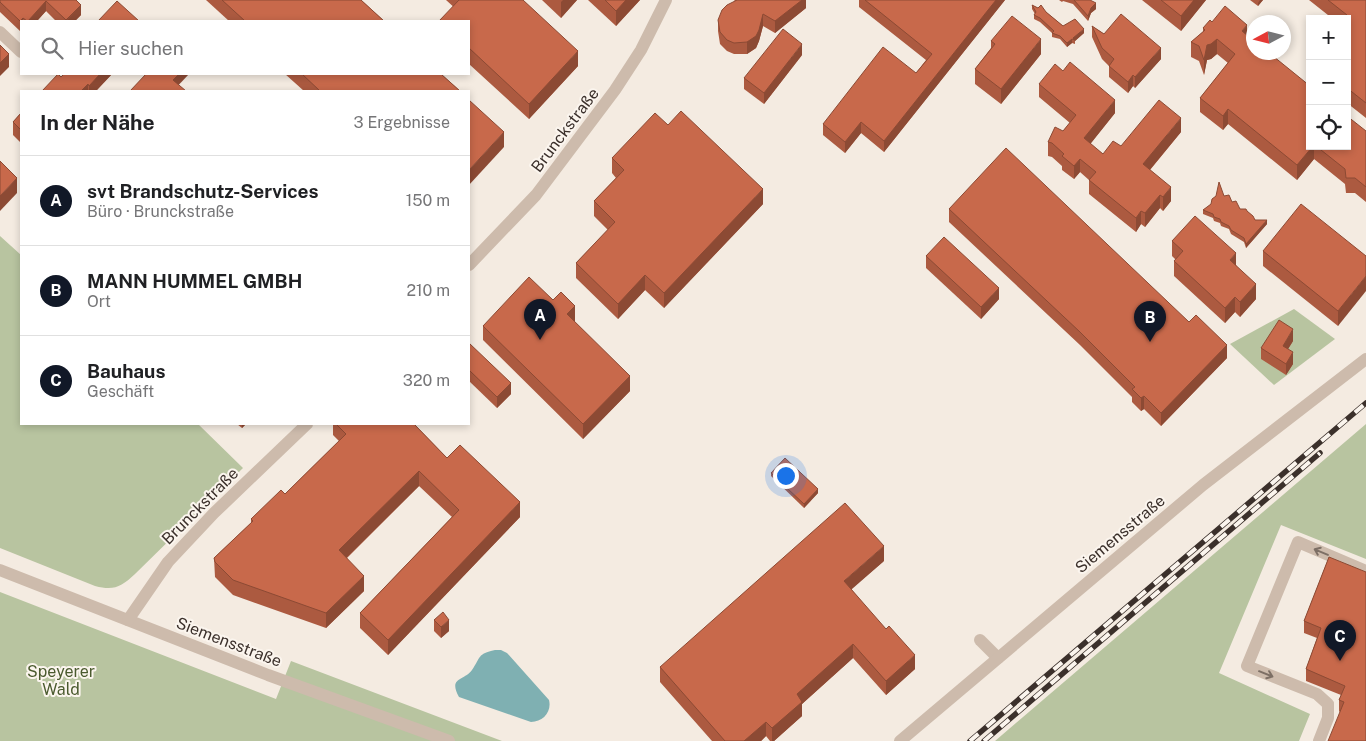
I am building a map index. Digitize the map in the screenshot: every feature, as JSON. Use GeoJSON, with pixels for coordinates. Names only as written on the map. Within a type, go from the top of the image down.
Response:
{"type":"FeatureCollection","features":[{"type":"Feature","properties":{"kind":"street","name":"Brunckstraße"},"geometry":{"type":"LineString","coordinates":[[470,263],[536,196],[605,104],[633,63],[666,0]]}},
{"type":"Feature","properties":{"kind":"street"},"geometry":{"type":"LineString","coordinates":[[0,32],[20,51]]}},
{"type":"Feature","properties":{"kind":"street","name":"Siemensstraße"},"geometry":{"type":"LineString","coordinates":[[900,741],[1203,485],[1366,359]]}},
{"type":"Feature","properties":{"kind":"street","name":"Brunckstraße"},"geometry":{"type":"LineString","coordinates":[[128,620],[168,562],[214,513],[306,425]]}},
{"type":"Feature","properties":{"kind":"street"},"geometry":{"type":"LineString","coordinates":[[1319,741],[1328,718],[1328,704],[1317,694],[1247,666],[1298,542],[1366,571]]}},
{"type":"Feature","properties":{"kind":"street","name":"Siemensstraße"},"geometry":{"type":"LineString","coordinates":[[0,570],[268,675],[448,741]]}},
{"type":"Feature","properties":{"kind":"street"},"geometry":{"type":"LineString","coordinates":[[980,640],[998,658]]}},
{"type":"Feature","properties":{"kind":"green space"},"geometry":{"type":"Polygon","coordinates":[[[0,236],[20,254],[20,425],[199,425],[243,468],[135,574],[117,587],[95,586],[0,548],[0,236]]]}},
{"type":"Feature","properties":{"kind":"green space"},"geometry":{"type":"Polygon","coordinates":[[[1294,309],[1335,339],[1274,385],[1230,344],[1294,309]]]}},
{"type":"Feature","properties":{"kind":"green space"},"geometry":{"type":"Polygon","coordinates":[[[1366,424],[1366,559],[1281,525],[1219,673],[1310,714],[1299,741],[995,741],[1366,424]]]}},
{"type":"Feature","properties":{"kind":"green space","name":"Speyerer Wald"},"geometry":{"type":"Polygon","coordinates":[[[0,592],[276,699],[291,661],[502,741],[0,741],[0,592]]]}},
{"type":"Feature","properties":{"kind":"water"},"geometry":{"type":"Polygon","coordinates":[[[495,650],[507,653],[549,700],[550,704],[546,716],[531,722],[459,697],[455,686],[458,680],[472,670],[482,655],[495,650]]]}},
{"type":"Feature","properties":{"kind":"building"},"geometry":{"type":"Polygon","coordinates":[[[0,0],[76,0],[81,5],[66,20],[46,1],[29,20],[23,18],[20,21],[0,0]]]}},
{"type":"Feature","properties":{"kind":"building"},"geometry":{"type":"Polygon","coordinates":[[[222,0],[361,0],[383,20],[244,20],[222,0]]]}},
{"type":"Feature","properties":{"kind":"building"},"geometry":{"type":"Polygon","coordinates":[[[459,0],[523,0],[578,51],[529,104],[470,49],[470,20],[440,20],[459,0]]]}},
{"type":"Feature","properties":{"kind":"building"},"geometry":{"type":"Polygon","coordinates":[[[605,0],[626,0],[616,11],[605,0]]]}},
{"type":"Feature","properties":{"kind":"building"},"geometry":{"type":"Polygon","coordinates":[[[737,0],[802,0],[775,21],[763,14],[756,36],[747,42],[734,43],[727,40],[720,32],[718,20],[722,10],[737,0]]]}},
{"type":"Feature","properties":{"kind":"building"},"geometry":{"type":"Polygon","coordinates":[[[865,0],[996,0],[884,141],[861,122],[845,142],[823,124],[883,47],[916,73],[932,54],[865,0]]]}},
{"type":"Feature","properties":{"kind":"building"},"geometry":{"type":"Polygon","coordinates":[[[1074,0],[1090,0],[1096,3],[1091,8],[1088,16],[1074,0]]]}},
{"type":"Feature","properties":{"kind":"building"},"geometry":{"type":"Polygon","coordinates":[[[1161,0],[1194,0],[1181,16],[1161,0]]]}},
{"type":"Feature","properties":{"kind":"building"},"geometry":{"type":"Polygon","coordinates":[[[1328,0],[1366,0],[1366,103],[1351,91],[1351,15],[1347,15],[1328,0]]]}},
{"type":"Feature","properties":{"kind":"building"},"geometry":{"type":"Polygon","coordinates":[[[117,1],[138,20],[99,20],[117,1]]]}},
{"type":"Feature","properties":{"kind":"building"},"geometry":{"type":"Polygon","coordinates":[[[1032,5],[1038,8],[1041,5],[1046,12],[1063,26],[1075,19],[1084,29],[1073,38],[1075,40],[1072,39],[1067,43],[1060,36],[1052,33],[1054,31],[1034,15],[1036,12],[1032,5]]]}},
{"type":"Feature","properties":{"kind":"building"},"geometry":{"type":"Polygon","coordinates":[[[1225,6],[1246,24],[1242,31],[1246,34],[1246,60],[1278,60],[1306,83],[1306,150],[1310,150],[1297,165],[1228,109],[1223,116],[1200,98],[1235,54],[1217,39],[1207,45],[1204,60],[1199,46],[1191,42],[1205,30],[1203,28],[1210,20],[1212,22],[1225,6]]]}},
{"type":"Feature","properties":{"kind":"building"},"geometry":{"type":"Polygon","coordinates":[[[1121,14],[1161,48],[1135,77],[1133,75],[1128,82],[1109,66],[1114,59],[1102,48],[1092,26],[1104,34],[1121,14]]]}},
{"type":"Feature","properties":{"kind":"building"},"geometry":{"type":"Polygon","coordinates":[[[1012,16],[1041,39],[1001,89],[975,69],[995,44],[991,41],[1012,16]]]}},
{"type":"Feature","properties":{"kind":"building"},"geometry":{"type":"Polygon","coordinates":[[[783,29],[802,44],[764,93],[744,78],[783,29]]]}},
{"type":"Feature","properties":{"kind":"building"},"geometry":{"type":"Polygon","coordinates":[[[0,45],[9,54],[0,63],[0,45]]]}},
{"type":"Feature","properties":{"kind":"building"},"geometry":{"type":"Polygon","coordinates":[[[1070,62],[1115,100],[1084,138],[1103,154],[1113,141],[1121,146],[1159,100],[1181,118],[1143,164],[1171,187],[1163,197],[1160,195],[1145,213],[1141,211],[1136,218],[1089,180],[1096,172],[1080,159],[1074,166],[1062,156],[1064,154],[1052,143],[1048,142],[1055,127],[1063,131],[1076,115],[1039,84],[1055,64],[1063,71],[1070,62]]]}},
{"type":"Feature","properties":{"kind":"building"},"geometry":{"type":"Polygon","coordinates":[[[57,75],[61,77],[63,75],[99,75],[89,86],[88,84],[82,90],[43,90],[57,75]]]}},
{"type":"Feature","properties":{"kind":"building"},"geometry":{"type":"Polygon","coordinates":[[[145,75],[178,75],[173,80],[185,90],[131,90],[145,75]]]}},
{"type":"Feature","properties":{"kind":"building"},"geometry":{"type":"Polygon","coordinates":[[[303,75],[442,75],[459,90],[319,90],[303,75]]]}},
{"type":"Feature","properties":{"kind":"building"},"geometry":{"type":"Polygon","coordinates":[[[470,101],[504,132],[470,169],[470,101]]]}},
{"type":"Feature","properties":{"kind":"building"},"geometry":{"type":"Polygon","coordinates":[[[681,111],[763,189],[664,293],[645,275],[618,304],[576,263],[615,222],[594,201],[624,170],[612,158],[655,113],[668,125],[681,111]]]}},
{"type":"Feature","properties":{"kind":"building"},"geometry":{"type":"Polygon","coordinates":[[[20,114],[20,129],[13,122],[20,114]]]}},
{"type":"Feature","properties":{"kind":"building"},"geometry":{"type":"Polygon","coordinates":[[[1351,119],[1366,131],[1366,187],[1355,178],[1346,178],[1345,169],[1321,150],[1351,150],[1351,119]]]}},
{"type":"Feature","properties":{"kind":"building"},"geometry":{"type":"Polygon","coordinates":[[[1006,148],[1189,322],[1196,315],[1227,345],[1161,413],[1144,396],[1141,398],[1132,389],[1135,387],[1080,332],[949,209],[1006,148]]]}},
{"type":"Feature","properties":{"kind":"building"},"geometry":{"type":"Polygon","coordinates":[[[0,161],[17,178],[0,196],[0,161]]]}},
{"type":"Feature","properties":{"kind":"building"},"geometry":{"type":"Polygon","coordinates":[[[1219,182],[1224,196],[1229,195],[1232,202],[1236,201],[1240,209],[1246,209],[1255,220],[1267,220],[1246,244],[1244,238],[1231,230],[1229,226],[1214,217],[1213,214],[1203,210],[1211,204],[1212,199],[1216,196],[1219,182]]]}},
{"type":"Feature","properties":{"kind":"building"},"geometry":{"type":"Polygon","coordinates":[[[1301,204],[1366,256],[1366,276],[1338,311],[1263,251],[1301,204]]]}},
{"type":"Feature","properties":{"kind":"building"},"geometry":{"type":"Polygon","coordinates":[[[1195,216],[1236,253],[1230,260],[1256,284],[1240,302],[1235,297],[1225,308],[1174,261],[1183,251],[1172,241],[1195,216]]]}},
{"type":"Feature","properties":{"kind":"building"},"geometry":{"type":"Polygon","coordinates":[[[944,237],[999,288],[981,307],[926,256],[944,237]]]}},
{"type":"Feature","properties":{"kind":"building"},"geometry":{"type":"Polygon","coordinates":[[[529,277],[553,300],[561,292],[575,306],[567,314],[630,376],[583,424],[483,326],[529,277]]]}},
{"type":"Feature","properties":{"kind":"building"},"geometry":{"type":"Polygon","coordinates":[[[1279,320],[1293,329],[1283,346],[1293,352],[1286,364],[1261,348],[1279,320]]]}},
{"type":"Feature","properties":{"kind":"building"},"geometry":{"type":"Polygon","coordinates":[[[470,344],[511,383],[497,397],[470,371],[470,344]]]}},
{"type":"Feature","properties":{"kind":"building"},"geometry":{"type":"Polygon","coordinates":[[[337,425],[415,425],[447,458],[460,445],[520,502],[388,640],[360,613],[459,510],[419,471],[339,550],[364,576],[326,613],[233,580],[215,562],[214,558],[253,521],[251,519],[281,490],[285,494],[346,434],[337,425]]]}},
{"type":"Feature","properties":{"kind":"building"},"geometry":{"type":"Polygon","coordinates":[[[785,458],[818,489],[804,504],[771,473],[785,458]]]}},
{"type":"Feature","properties":{"kind":"building"},"geometry":{"type":"Polygon","coordinates":[[[845,503],[884,546],[844,581],[886,629],[889,626],[915,655],[886,681],[853,644],[797,694],[802,702],[772,728],[766,722],[744,741],[725,741],[660,667],[845,503]]]}},
{"type":"Feature","properties":{"kind":"building"},"geometry":{"type":"Polygon","coordinates":[[[1329,557],[1366,572],[1366,741],[1328,741],[1344,702],[1339,700],[1345,686],[1306,669],[1321,628],[1304,621],[1329,557]]]}},
{"type":"Feature","properties":{"kind":"building"},"geometry":{"type":"Polygon","coordinates":[[[443,612],[449,620],[441,627],[434,620],[443,612]]]}},
{"type":"Feature","properties":{"kind":"railway"},"geometry":{"type":"LineString","coordinates":[[970,741],[1366,403]]}},
{"type":"Feature","properties":{"kind":"railway"},"geometry":{"type":"LineString","coordinates":[[984,741],[1320,453]]}},
{"type":"Feature","properties":{"kind":"place","name":"svt Brandschutz-Services"},"geometry":{"type":"Point","coordinates":[540,340]}},
{"type":"Feature","properties":{"kind":"place","name":"MANN HUMMEL GMBH"},"geometry":{"type":"Point","coordinates":[1150,342]}},
{"type":"Feature","properties":{"kind":"place","name":"Bauhaus"},"geometry":{"type":"Point","coordinates":[1340,661]}}]}
